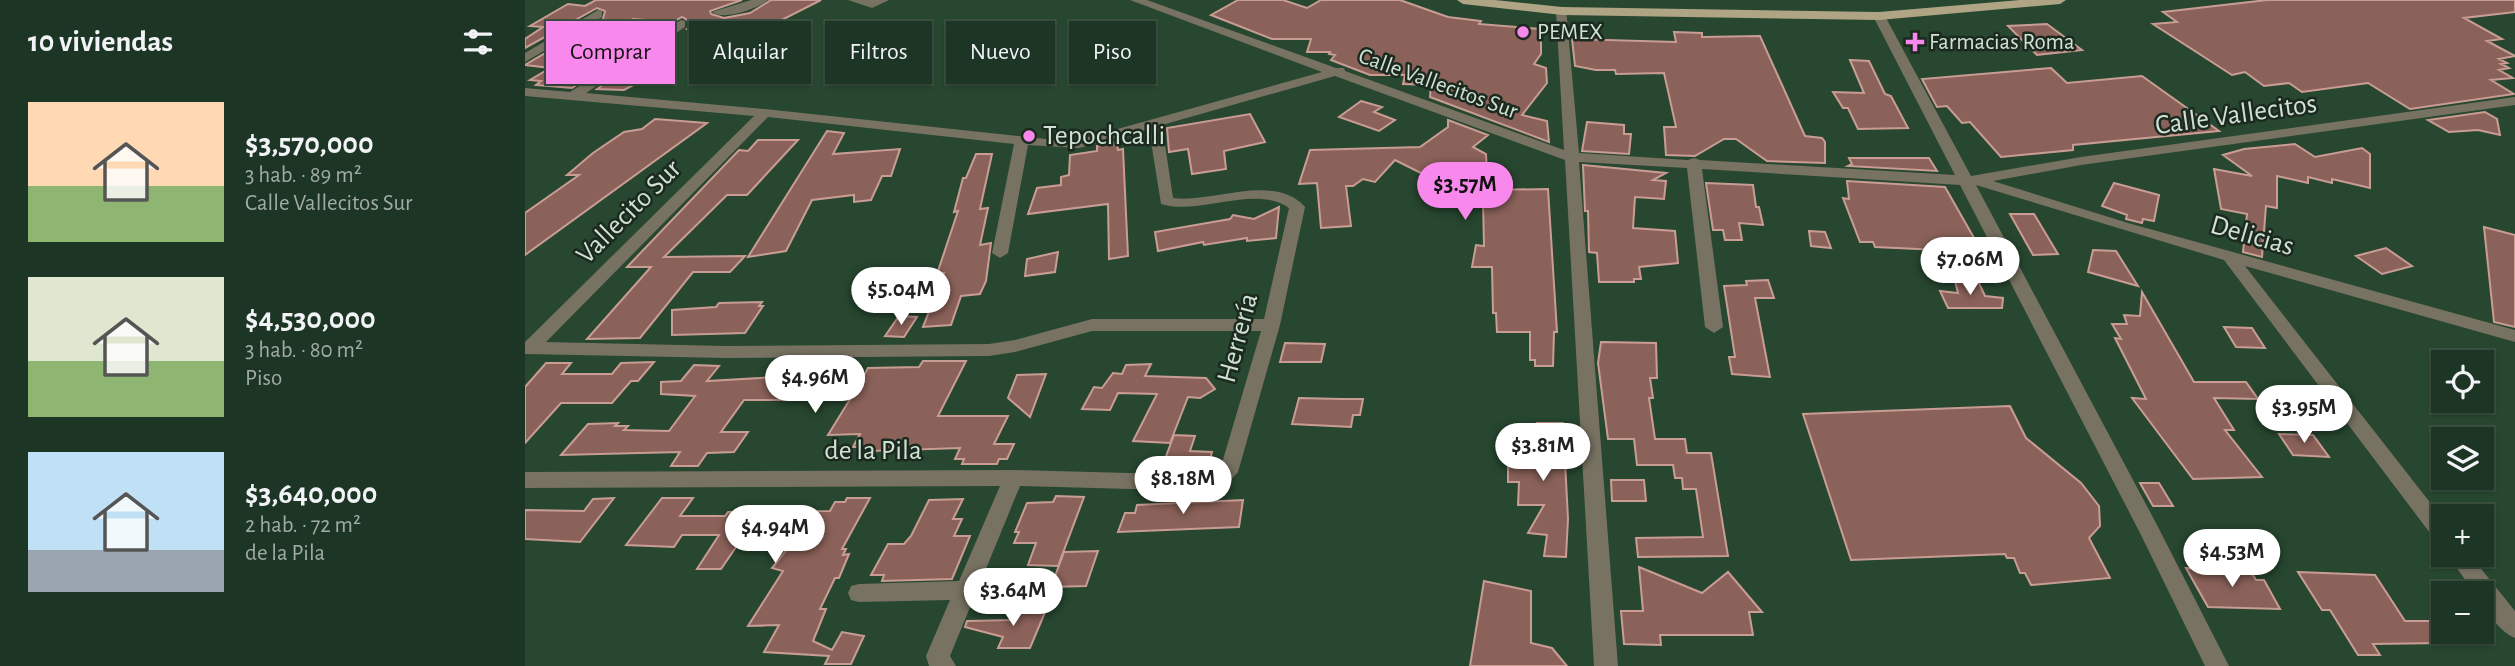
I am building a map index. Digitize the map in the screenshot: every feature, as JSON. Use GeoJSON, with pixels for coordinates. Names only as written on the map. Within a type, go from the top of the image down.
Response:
{"type":"FeatureCollection","features":[{"type":"Feature","properties":{"kind":"main road"},"geometry":{"type":"LineString","coordinates":[[1463,0],[1562,12],[1731,12],[1879,16],[2060,0]]}},
{"type":"Feature","properties":{"kind":"street"},"geometry":{"type":"LineString","coordinates":[[718,12],[737,9],[762,0]]}},
{"type":"Feature","properties":{"kind":"street"},"geometry":{"type":"LineString","coordinates":[[854,0],[872,4],[883,0]]}},
{"type":"Feature","properties":{"kind":"street"},"geometry":{"type":"LineString","coordinates":[[1136,0],[1339,71]]}},
{"type":"Feature","properties":{"kind":"street"},"geometry":{"type":"LineString","coordinates":[[1562,12],[1606,666]]}},
{"type":"Feature","properties":{"kind":"street"},"geometry":{"type":"LineString","coordinates":[[525,58],[598,14]]}},
{"type":"Feature","properties":{"kind":"street"},"geometry":{"type":"LineString","coordinates":[[1879,16],[1971,180],[2217,666]]}},
{"type":"Feature","properties":{"kind":"street"},"geometry":{"type":"LineString","coordinates":[[571,97],[681,24]]}},
{"type":"Feature","properties":{"kind":"street","name":"Calle Vallecitos Sur"},"geometry":{"type":"LineString","coordinates":[[525,92],[765,113],[1022,141],[1079,144],[1112,137],[1155,122],[1339,71],[1570,157],[1694,162],[1971,180]]}},
{"type":"Feature","properties":{"kind":"street","name":"Calle Vallecitos"},"geometry":{"type":"LineString","coordinates":[[1971,180],[2081,161],[2515,102]]}},
{"type":"Feature","properties":{"kind":"street","name":"Vallecito Sur"},"geometry":{"type":"LineString","coordinates":[[528,348],[765,113]]}},
{"type":"Feature","properties":{"kind":"street","name":"Herrería"},"geometry":{"type":"LineString","coordinates":[[1155,122],[1165,201],[1176,204],[1269,195],[1286,198],[1297,207],[1271,325],[1230,467],[1220,478]]}},
{"type":"Feature","properties":{"kind":"street"},"geometry":{"type":"LineString","coordinates":[[1000,253],[1022,141]]}},
{"type":"Feature","properties":{"kind":"street"},"geometry":{"type":"LineString","coordinates":[[1694,162],[1714,327]]}},
{"type":"Feature","properties":{"kind":"street","name":"Delicias"},"geometry":{"type":"LineString","coordinates":[[1971,180],[2229,257],[2515,336]]}},
{"type":"Feature","properties":{"kind":"street"},"geometry":{"type":"LineString","coordinates":[[2229,257],[2431,519]]}},
{"type":"Feature","properties":{"kind":"street"},"geometry":{"type":"LineString","coordinates":[[528,348],[726,352],[989,350],[1022,346],[1092,325],[1271,325]]}},
{"type":"Feature","properties":{"kind":"street"},"geometry":{"type":"LineString","coordinates":[[944,666],[939,663],[937,656],[1013,478]]}},
{"type":"Feature","properties":{"kind":"street","name":"de la Pila"},"geometry":{"type":"LineString","coordinates":[[525,480],[1013,478],[1205,483],[1220,478]]}},
{"type":"Feature","properties":{"kind":"street"},"geometry":{"type":"LineString","coordinates":[[2467,567],[2515,628]]}},
{"type":"Feature","properties":{"kind":"street"},"geometry":{"type":"LineString","coordinates":[[859,593],[1021,589]]}},
{"type":"Feature","properties":{"kind":"building"},"geometry":{"type":"Polygon","coordinates":[[[596,0],[742,0],[710,11],[711,14],[724,18],[750,13],[771,0],[821,0],[780,21],[689,21],[682,17],[675,21],[600,21],[605,11],[597,8],[574,21],[546,21],[546,36],[525,48],[525,39],[543,27],[530,26],[568,4],[585,6],[596,0]]]}},
{"type":"Feature","properties":{"kind":"building"},"geometry":{"type":"Polygon","coordinates":[[[1238,0],[1283,0],[1307,8],[1321,0],[1400,0],[1448,17],[1481,21],[1479,24],[1541,29],[1541,54],[1534,64],[1546,68],[1547,83],[1522,115],[1547,121],[1549,142],[1430,97],[1431,85],[1403,84],[1405,75],[1370,75],[1331,60],[1335,55],[1329,54],[1330,52],[1307,52],[1311,39],[1272,39],[1211,15],[1238,0]]]}},
{"type":"Feature","properties":{"kind":"building"},"geometry":{"type":"Polygon","coordinates":[[[2267,0],[2515,0],[2515,12],[2464,18],[2502,39],[2487,41],[2515,56],[2499,59],[2507,63],[2501,64],[2509,68],[2499,70],[2513,78],[2491,80],[2514,94],[2410,109],[2368,83],[2302,92],[2289,83],[2264,86],[2245,72],[2232,75],[2153,24],[2177,22],[2163,12],[2267,0]]]}},
{"type":"Feature","properties":{"kind":"building"},"geometry":{"type":"Polygon","coordinates":[[[2047,24],[2082,50],[2037,55],[2008,26],[2047,24]]]}},
{"type":"Feature","properties":{"kind":"building"},"geometry":{"type":"Polygon","coordinates":[[[1674,32],[1702,33],[1702,37],[1760,36],[1805,136],[1822,138],[1825,142],[1825,163],[1767,161],[1736,139],[1724,139],[1695,156],[1666,155],[1664,127],[1676,127],[1664,73],[1616,74],[1615,70],[1575,66],[1572,39],[1676,42],[1674,32]]]}},
{"type":"Feature","properties":{"kind":"building"},"geometry":{"type":"Polygon","coordinates":[[[546,53],[546,68],[525,65],[546,53]]]}},
{"type":"Feature","properties":{"kind":"building"},"geometry":{"type":"Polygon","coordinates":[[[1850,60],[1869,61],[1885,94],[1891,96],[1908,128],[1858,129],[1848,108],[1843,108],[1833,92],[1864,93],[1850,60]]]}},
{"type":"Feature","properties":{"kind":"building"},"geometry":{"type":"Polygon","coordinates":[[[2051,68],[2067,83],[2142,76],[2219,131],[2073,145],[2073,150],[2001,157],[1970,122],[1962,123],[1947,106],[1937,107],[1922,79],[2051,68]]]}},
{"type":"Feature","properties":{"kind":"building"},"geometry":{"type":"Polygon","coordinates":[[[546,70],[546,84],[578,84],[572,88],[536,85],[541,81],[530,80],[546,70]]]}},
{"type":"Feature","properties":{"kind":"building"},"geometry":{"type":"Polygon","coordinates":[[[604,84],[635,84],[624,90],[597,89],[604,84]]]}},
{"type":"Feature","properties":{"kind":"building"},"geometry":{"type":"Polygon","coordinates":[[[1361,101],[1382,107],[1374,112],[1395,120],[1379,131],[1339,117],[1361,101]]]}},
{"type":"Feature","properties":{"kind":"building"},"geometry":{"type":"Polygon","coordinates":[[[2485,112],[2497,119],[2500,135],[2478,130],[2449,132],[2428,120],[2485,112]]]}},
{"type":"Feature","properties":{"kind":"building"},"geometry":{"type":"Polygon","coordinates":[[[1250,114],[1265,142],[1224,151],[1226,169],[1192,174],[1188,149],[1169,152],[1167,128],[1250,114]]]}},
{"type":"Feature","properties":{"kind":"building"},"geometry":{"type":"Polygon","coordinates":[[[655,119],[707,123],[525,255],[525,213],[579,175],[567,175],[593,153],[624,132],[642,129],[655,119]]]}},
{"type":"Feature","properties":{"kind":"building"},"geometry":{"type":"Polygon","coordinates":[[[1448,120],[1488,135],[1473,147],[1486,154],[1488,190],[1548,189],[1557,332],[1554,332],[1553,366],[1535,366],[1535,360],[1530,360],[1530,332],[1497,332],[1496,313],[1493,313],[1492,267],[1472,267],[1476,245],[1484,246],[1483,201],[1447,201],[1449,192],[1437,187],[1441,183],[1395,160],[1375,182],[1363,179],[1353,186],[1346,186],[1351,226],[1321,228],[1317,183],[1299,184],[1310,150],[1420,147],[1448,127],[1448,120]]]}},
{"type":"Feature","properties":{"kind":"building"},"geometry":{"type":"Polygon","coordinates":[[[1587,122],[1624,125],[1624,134],[1631,134],[1629,154],[1582,151],[1587,122]]]}},
{"type":"Feature","properties":{"kind":"building"},"geometry":{"type":"Polygon","coordinates":[[[827,131],[844,133],[833,154],[900,149],[891,176],[882,176],[871,200],[854,202],[854,195],[812,200],[786,251],[748,257],[827,131]]]}},
{"type":"Feature","properties":{"kind":"building"},"geometry":{"type":"Polygon","coordinates":[[[758,140],[798,140],[747,195],[727,195],[664,257],[745,256],[730,272],[693,272],[640,338],[587,339],[651,267],[627,267],[739,150],[748,151],[758,140]]]}},
{"type":"Feature","properties":{"kind":"building"},"geometry":{"type":"Polygon","coordinates":[[[1113,142],[1114,145],[1117,144],[1118,150],[1123,149],[1128,256],[1109,259],[1108,204],[1028,214],[1037,188],[1061,185],[1061,177],[1069,175],[1070,155],[1097,151],[1097,146],[1113,142]]]}},
{"type":"Feature","properties":{"kind":"building"},"geometry":{"type":"Polygon","coordinates":[[[2295,144],[2315,157],[2362,148],[2370,154],[2370,188],[2332,179],[2332,183],[2308,177],[2308,183],[2277,176],[2277,208],[2266,206],[2262,257],[2243,252],[2247,214],[2221,209],[2214,169],[2252,176],[2223,155],[2244,149],[2295,144]]]}},
{"type":"Feature","properties":{"kind":"building"},"geometry":{"type":"Polygon","coordinates":[[[976,154],[992,154],[980,209],[988,208],[980,245],[991,243],[986,281],[980,294],[961,296],[951,325],[923,327],[944,273],[937,274],[958,211],[954,212],[963,178],[966,178],[976,154]]]}},
{"type":"Feature","properties":{"kind":"building"},"geometry":{"type":"Polygon","coordinates":[[[1849,158],[1929,158],[1937,171],[1848,166],[1852,164],[1849,158]]]}},
{"type":"Feature","properties":{"kind":"building"},"geometry":{"type":"Polygon","coordinates":[[[1583,165],[1666,173],[1653,180],[1666,181],[1664,199],[1635,197],[1633,228],[1675,231],[1678,263],[1639,267],[1641,279],[1634,279],[1634,282],[1599,282],[1597,253],[1589,252],[1583,165]]]}},
{"type":"Feature","properties":{"kind":"building"},"geometry":{"type":"Polygon","coordinates":[[[1847,181],[1945,187],[1982,252],[1875,247],[1873,242],[1860,242],[1843,198],[1849,199],[1847,181]]]}},
{"type":"Feature","properties":{"kind":"building"},"geometry":{"type":"Polygon","coordinates":[[[1706,183],[1753,185],[1756,207],[1759,207],[1763,225],[1739,223],[1742,240],[1725,240],[1723,230],[1713,230],[1706,183]]]}},
{"type":"Feature","properties":{"kind":"building"},"geometry":{"type":"Polygon","coordinates":[[[2114,183],[2159,195],[2154,221],[2143,219],[2142,223],[2126,219],[2127,215],[2102,206],[2114,183]]]}},
{"type":"Feature","properties":{"kind":"building"},"geometry":{"type":"Polygon","coordinates":[[[1279,207],[1276,238],[1247,241],[1247,238],[1204,245],[1203,242],[1158,251],[1155,232],[1230,219],[1233,215],[1254,219],[1279,207]]]}},
{"type":"Feature","properties":{"kind":"building"},"geometry":{"type":"Polygon","coordinates":[[[2010,214],[2034,214],[2058,254],[2033,255],[2010,214]]]}},
{"type":"Feature","properties":{"kind":"building"},"geometry":{"type":"Polygon","coordinates":[[[2484,227],[2515,235],[2515,327],[2494,322],[2484,227]]]}},
{"type":"Feature","properties":{"kind":"building"},"geometry":{"type":"Polygon","coordinates":[[[1809,231],[1825,232],[1831,248],[1811,246],[1809,231]]]}},
{"type":"Feature","properties":{"kind":"building"},"geometry":{"type":"Polygon","coordinates":[[[2386,248],[2412,266],[2382,274],[2356,256],[2386,248]]]}},
{"type":"Feature","properties":{"kind":"building"},"geometry":{"type":"Polygon","coordinates":[[[2093,250],[2116,251],[2138,286],[2088,272],[2093,250]]]}},
{"type":"Feature","properties":{"kind":"building"},"geometry":{"type":"Polygon","coordinates":[[[1058,252],[1055,272],[1025,276],[1027,259],[1058,252]]]}},
{"type":"Feature","properties":{"kind":"building"},"geometry":{"type":"Polygon","coordinates":[[[1768,280],[1774,298],[1755,298],[1770,377],[1732,374],[1729,357],[1735,357],[1724,286],[1747,285],[1746,281],[1768,280]]]}},
{"type":"Feature","properties":{"kind":"building"},"geometry":{"type":"Polygon","coordinates":[[[1955,281],[1979,283],[1985,296],[2003,298],[2002,308],[1948,308],[1940,291],[1958,293],[1955,281]]]}},
{"type":"Feature","properties":{"kind":"building"},"geometry":{"type":"Polygon","coordinates":[[[2142,292],[2194,382],[2246,382],[2258,399],[2214,398],[2234,430],[2225,430],[2262,477],[2193,479],[2132,398],[2146,399],[2115,338],[2121,339],[2112,324],[2127,324],[2124,315],[2140,316],[2142,292]]]}},
{"type":"Feature","properties":{"kind":"building"},"geometry":{"type":"Polygon","coordinates":[[[762,302],[759,306],[763,306],[745,333],[672,335],[672,310],[716,307],[719,303],[762,302]]]}},
{"type":"Feature","properties":{"kind":"building"},"geometry":{"type":"Polygon","coordinates":[[[899,316],[917,317],[904,337],[885,336],[899,316]]]}},
{"type":"Feature","properties":{"kind":"building"},"geometry":{"type":"Polygon","coordinates":[[[2224,327],[2252,328],[2265,348],[2236,347],[2224,327]]]}},
{"type":"Feature","properties":{"kind":"building"},"geometry":{"type":"Polygon","coordinates":[[[1601,342],[1656,343],[1657,378],[1650,378],[1653,398],[1649,398],[1655,439],[1685,439],[1687,453],[1711,453],[1728,556],[1638,557],[1636,538],[1703,537],[1696,489],[1683,489],[1682,478],[1675,478],[1673,465],[1637,465],[1634,439],[1608,439],[1598,363],[1601,342]]]}},
{"type":"Feature","properties":{"kind":"building"},"geometry":{"type":"Polygon","coordinates":[[[1285,343],[1325,344],[1321,362],[1280,362],[1285,343]]]}},
{"type":"Feature","properties":{"kind":"building"},"geometry":{"type":"Polygon","coordinates":[[[923,361],[966,361],[938,416],[1008,416],[994,444],[1014,444],[1007,459],[999,459],[997,464],[962,464],[964,459],[955,459],[960,448],[871,451],[873,447],[853,447],[860,434],[828,435],[852,396],[744,400],[721,432],[748,432],[734,452],[707,453],[698,466],[671,466],[680,452],[561,455],[588,424],[618,423],[615,426],[628,426],[624,430],[669,431],[695,396],[661,394],[661,382],[681,381],[694,365],[719,366],[707,381],[793,376],[862,379],[868,368],[919,367],[923,361]]]}},
{"type":"Feature","properties":{"kind":"building"},"geometry":{"type":"Polygon","coordinates":[[[654,362],[638,381],[631,381],[612,403],[561,403],[525,443],[525,387],[546,363],[571,363],[562,374],[612,374],[621,363],[654,362]]]}},
{"type":"Feature","properties":{"kind":"building"},"geometry":{"type":"Polygon","coordinates":[[[1151,364],[1145,376],[1206,378],[1215,389],[1200,398],[1188,397],[1170,443],[1133,441],[1157,394],[1118,393],[1110,410],[1082,409],[1094,387],[1102,388],[1113,373],[1122,374],[1126,365],[1151,364]]]}},
{"type":"Feature","properties":{"kind":"building"},"geometry":{"type":"Polygon","coordinates":[[[1046,374],[1030,417],[1008,398],[1017,375],[1046,374]]]}},
{"type":"Feature","properties":{"kind":"building"},"geometry":{"type":"Polygon","coordinates":[[[1299,398],[1363,399],[1360,415],[1353,415],[1351,427],[1292,424],[1299,398]]]}},
{"type":"Feature","properties":{"kind":"building"},"geometry":{"type":"Polygon","coordinates":[[[2010,406],[2026,438],[2081,483],[2099,506],[2100,526],[2089,538],[2110,578],[2031,585],[2025,573],[2020,573],[2014,558],[2007,558],[2005,554],[1851,560],[1803,414],[2010,406]]]}},
{"type":"Feature","properties":{"kind":"building"},"geometry":{"type":"Polygon","coordinates":[[[1537,423],[1563,423],[1568,519],[1566,557],[1544,556],[1547,535],[1528,533],[1544,505],[1518,505],[1519,482],[1508,482],[1508,440],[1538,441],[1537,423]]]}},
{"type":"Feature","properties":{"kind":"building"},"geometry":{"type":"Polygon","coordinates":[[[2279,434],[2313,435],[2329,457],[2293,455],[2279,434]]]}},
{"type":"Feature","properties":{"kind":"building"},"geometry":{"type":"Polygon","coordinates":[[[1174,435],[1195,436],[1190,451],[1212,452],[1208,468],[1162,467],[1174,435]]]}},
{"type":"Feature","properties":{"kind":"building"},"geometry":{"type":"Polygon","coordinates":[[[1611,480],[1644,480],[1646,501],[1612,501],[1611,480]]]}},
{"type":"Feature","properties":{"kind":"building"},"geometry":{"type":"Polygon","coordinates":[[[2140,483],[2159,483],[2173,506],[2153,506],[2140,483]]]}},
{"type":"Feature","properties":{"kind":"building"},"geometry":{"type":"Polygon","coordinates":[[[1056,496],[1084,497],[1058,566],[1028,565],[1036,543],[1014,543],[1019,532],[1015,532],[1027,503],[1053,502],[1056,496]]]}},
{"type":"Feature","properties":{"kind":"building"},"geometry":{"type":"Polygon","coordinates":[[[614,498],[580,542],[525,539],[525,510],[584,511],[593,499],[614,498]]]}},
{"type":"Feature","properties":{"kind":"building"},"geometry":{"type":"Polygon","coordinates":[[[662,498],[693,498],[680,516],[725,516],[728,512],[830,511],[835,502],[845,502],[847,498],[870,498],[842,549],[846,549],[843,555],[849,554],[839,578],[835,578],[820,609],[826,609],[813,641],[832,650],[842,632],[864,636],[851,664],[825,664],[829,656],[764,652],[779,625],[748,626],[783,571],[772,568],[801,532],[747,531],[721,569],[697,569],[719,535],[682,535],[674,547],[626,545],[662,498]]]}},
{"type":"Feature","properties":{"kind":"building"},"geometry":{"type":"Polygon","coordinates":[[[963,499],[953,519],[962,519],[954,536],[970,536],[952,579],[882,581],[884,575],[871,575],[888,544],[904,544],[911,536],[929,500],[963,499]]]}},
{"type":"Feature","properties":{"kind":"building"},"geometry":{"type":"Polygon","coordinates":[[[1243,500],[1239,527],[1118,532],[1125,513],[1135,513],[1137,505],[1243,500]]]}},
{"type":"Feature","properties":{"kind":"building"},"geometry":{"type":"Polygon","coordinates":[[[1098,551],[1086,586],[1051,587],[1064,552],[1098,551]]]}},
{"type":"Feature","properties":{"kind":"building"},"geometry":{"type":"Polygon","coordinates":[[[1639,567],[1702,593],[1728,572],[1762,612],[1749,612],[1753,635],[1660,635],[1661,645],[1624,644],[1621,611],[1643,611],[1639,567]]]}},
{"type":"Feature","properties":{"kind":"building"},"geometry":{"type":"Polygon","coordinates":[[[2186,568],[2250,570],[2256,580],[2264,580],[2280,609],[2208,607],[2186,568]]]}},
{"type":"Feature","properties":{"kind":"building"},"geometry":{"type":"Polygon","coordinates":[[[2298,572],[2375,575],[2405,621],[2431,621],[2431,643],[2373,644],[2380,655],[2358,655],[2330,610],[2322,610],[2298,572]]]}},
{"type":"Feature","properties":{"kind":"building"},"geometry":{"type":"Polygon","coordinates":[[[1484,581],[1531,591],[1531,643],[1552,648],[1567,666],[1470,666],[1484,581]]]}},
{"type":"Feature","properties":{"kind":"building"},"geometry":{"type":"Polygon","coordinates":[[[1018,608],[1046,610],[1030,648],[998,648],[1003,637],[965,627],[967,621],[1012,620],[1018,608]]]}},
{"type":"Feature","properties":{"kind":"place","name":"PEMEX"},"geometry":{"type":"Point","coordinates":[1523,32]}},
{"type":"Feature","properties":{"kind":"place","name":"Farmacias Roma"},"geometry":{"type":"Point","coordinates":[1915,42]}},
{"type":"Feature","properties":{"kind":"place","name":"Tepochcalli"},"geometry":{"type":"Point","coordinates":[1029,136]}}]}
